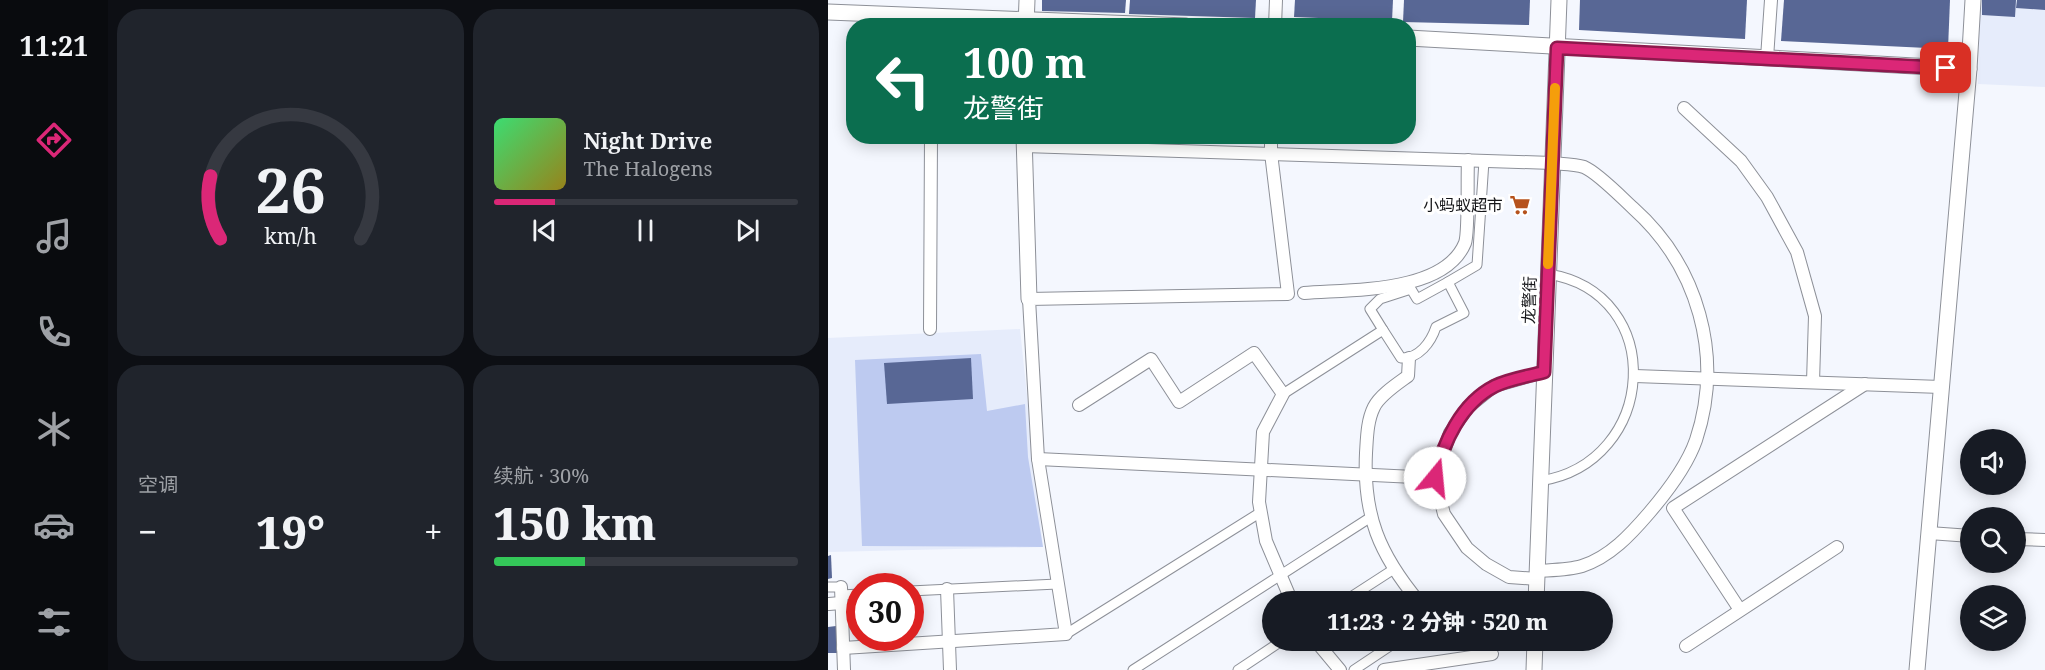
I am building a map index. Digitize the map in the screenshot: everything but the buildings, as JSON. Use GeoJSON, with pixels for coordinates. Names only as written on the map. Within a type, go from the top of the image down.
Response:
{"type":"FeatureCollection","features":[{"type":"Feature","properties":{"kind":"street"},"geometry":{"type":"LineString","coordinates":[[1026,18],[1027,0]]}},
{"type":"Feature","properties":{"kind":"street"},"geometry":{"type":"LineString","coordinates":[[1275,18],[1276,0]]}},
{"type":"Feature","properties":{"kind":"street","name":"龙警街"},"geometry":{"type":"LineString","coordinates":[[1536,591],[1559,0]]}},
{"type":"Feature","properties":{"kind":"street"},"geometry":{"type":"LineString","coordinates":[[1767,58],[1771,0]]}},
{"type":"Feature","properties":{"kind":"street"},"geometry":{"type":"LineString","coordinates":[[1917,670],[1973,0]]}},
{"type":"Feature","properties":{"kind":"street"},"geometry":{"type":"LineString","coordinates":[[828,12],[897,18]]}},
{"type":"Feature","properties":{"kind":"street"},"geometry":{"type":"LineString","coordinates":[[1416,39],[1969,69]]}},
{"type":"Feature","properties":{"kind":"street"},"geometry":{"type":"LineString","coordinates":[[1684,108],[1740,161],[1767,197],[1797,252],[1815,316],[1813,382]]}},
{"type":"Feature","properties":{"kind":"street"},"geometry":{"type":"LineString","coordinates":[[930,329],[931,144]]}},
{"type":"Feature","properties":{"kind":"street"},"geometry":{"type":"LineString","coordinates":[[1024,144],[1029,299],[1038,459],[1065,634]]}},
{"type":"Feature","properties":{"kind":"street"},"geometry":{"type":"LineString","coordinates":[[1086,144],[1552,163],[1584,167],[1653,225],[1682,265],[1700,313],[1706,378],[1695,441],[1660,499],[1626,540],[1583,566],[1537,575],[1509,577],[1486,564],[1467,548],[1444,514],[1435,478],[1450,433],[1468,407],[1494,386],[1544,372]]}},
{"type":"Feature","properties":{"kind":"street"},"geometry":{"type":"LineString","coordinates":[[1029,299],[1288,294],[1271,144]]}},
{"type":"Feature","properties":{"kind":"street"},"geometry":{"type":"LineString","coordinates":[[1304,293],[1413,282],[1453,259],[1465,242],[1468,160]]}},
{"type":"Feature","properties":{"kind":"street"},"geometry":{"type":"LineString","coordinates":[[1448,282],[1464,313],[1436,327],[1430,343],[1409,358],[1401,358],[1370,309],[1380,299],[1411,289],[1417,299],[1477,266],[1484,161]]}},
{"type":"Feature","properties":{"kind":"street"},"geometry":{"type":"LineString","coordinates":[[1540,481],[1553,479],[1592,460],[1614,438],[1629,410],[1635,376],[1632,350],[1617,315],[1593,290],[1570,277],[1548,274]]}},
{"type":"Feature","properties":{"kind":"street"},"geometry":{"type":"LineString","coordinates":[[1287,591],[1266,541],[1261,512],[1263,432],[1283,394],[1383,330]]}},
{"type":"Feature","properties":{"kind":"street"},"geometry":{"type":"LineString","coordinates":[[1079,405],[1151,359],[1179,402],[1254,353],[1283,394]]}},
{"type":"Feature","properties":{"kind":"street"},"geometry":{"type":"LineString","coordinates":[[1409,358],[1408,376],[1374,406],[1367,433],[1365,474],[1371,517],[1394,569],[1411,591]]}},
{"type":"Feature","properties":{"kind":"street"},"geometry":{"type":"LineString","coordinates":[[1635,376],[1941,387]]}},
{"type":"Feature","properties":{"kind":"street"},"geometry":{"type":"LineString","coordinates":[[1673,508],[1864,384]]}},
{"type":"Feature","properties":{"kind":"street"},"geometry":{"type":"LineString","coordinates":[[1038,459],[1435,478]]}},
{"type":"Feature","properties":{"kind":"street"},"geometry":{"type":"LineString","coordinates":[[1660,499],[1673,508],[1740,610]]}},
{"type":"Feature","properties":{"kind":"street"},"geometry":{"type":"LineString","coordinates":[[843,648],[1065,634],[1261,512]]}},
{"type":"Feature","properties":{"kind":"street"},"geometry":{"type":"LineString","coordinates":[[1133,670],[1371,517]]}},
{"type":"Feature","properties":{"kind":"street"},"geometry":{"type":"LineString","coordinates":[[1929,533],[1960,535]]}},
{"type":"Feature","properties":{"kind":"street"},"geometry":{"type":"LineString","coordinates":[[2026,539],[2045,540]]}},
{"type":"Feature","properties":{"kind":"street"},"geometry":{"type":"LineString","coordinates":[[1686,646],[1837,547]]}},
{"type":"Feature","properties":{"kind":"street"},"geometry":{"type":"LineString","coordinates":[[1360,591],[1394,569]]}},
{"type":"Feature","properties":{"kind":"street"},"geometry":{"type":"LineString","coordinates":[[924,590],[1057,584]]}},
{"type":"Feature","properties":{"kind":"street"},"geometry":{"type":"LineString","coordinates":[[828,587],[838,597],[844,670]]}},
{"type":"Feature","properties":{"kind":"street"},"geometry":{"type":"LineString","coordinates":[[947,589],[950,670]]}},
{"type":"Feature","properties":{"kind":"street"},"geometry":{"type":"LineString","coordinates":[[1238,670],[1266,651]]}},
{"type":"Feature","properties":{"kind":"street"},"geometry":{"type":"LineString","coordinates":[[1324,651],[1340,670]]}},
{"type":"Feature","properties":{"kind":"street"},"geometry":{"type":"LineString","coordinates":[[1354,670],[1382,651]]}},
{"type":"Feature","properties":{"kind":"street"},"geometry":{"type":"LineString","coordinates":[[1384,670],[1492,654],[1487,651]]}},
{"type":"Feature","properties":{"kind":"street"},"geometry":{"type":"LineString","coordinates":[[1534,670],[1535,651]]}},
{"type":"Feature","properties":{"kind":"shaded area"},"geometry":{"type":"Polygon","coordinates":[[[1980,0],[2045,0],[2045,87],[1978,84],[1980,0]]]}},
{"type":"Feature","properties":{"kind":"shaded area"},"geometry":{"type":"Polygon","coordinates":[[[1020,329],[1043,547],[828,552],[828,338],[1020,329]]]}},
{"type":"Feature","properties":{"kind":"shaded area"},"geometry":{"type":"Polygon","coordinates":[[[981,354],[987,411],[1025,404],[1028,457],[1043,547],[862,546],[855,360],[981,354]]]}},
{"type":"Feature","properties":{"kind":"slow traffic"},"geometry":{"type":"LineString","coordinates":[[1548,264],[1555,88]]}},
{"type":"Feature","properties":{"kind":"place","name":"小蚂蚁超市"},"geometry":{"type":"Point","coordinates":[1520,205]}},
{"type":"Feature","properties":{"kind":"route"},"geometry":{"type":"LineString","coordinates":[[1435,478],[1438,463],[1450,433],[1468,407],[1494,386],[1544,372],[1557,48],[1946,68]]}}]}
